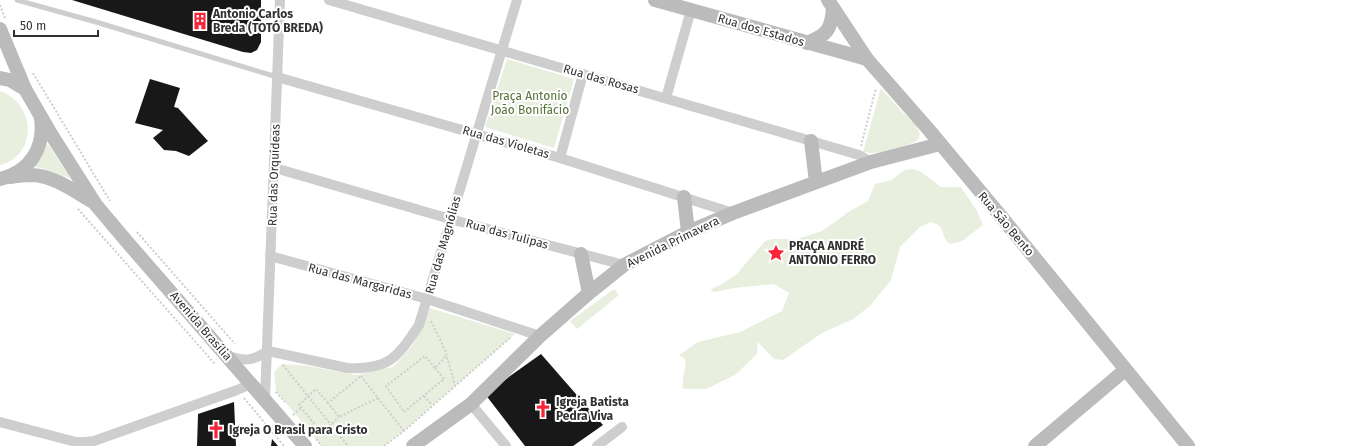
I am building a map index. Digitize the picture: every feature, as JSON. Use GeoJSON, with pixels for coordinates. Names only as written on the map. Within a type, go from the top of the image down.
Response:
{"type":"FeatureCollection","features":[{"type":"Feature","properties":{"kind":"main road","name":"Rua dos Estados"},"geometry":{"type":"LineString","coordinates":[[655,0],[807,43],[867,58]]}},
{"type":"Feature","properties":{"kind":"main road"},"geometry":{"type":"LineString","coordinates":[[807,43],[821,37],[827,32],[830,26],[831,5]]}},
{"type":"Feature","properties":{"kind":"main road","name":"Rua São Bento"},"geometry":{"type":"LineString","coordinates":[[831,5],[867,58],[940,144],[1188,446]]}},
{"type":"Feature","properties":{"kind":"main road"},"geometry":{"type":"LineString","coordinates":[[0,29],[25,89]]}},
{"type":"Feature","properties":{"kind":"main road"},"geometry":{"type":"LineString","coordinates":[[0,78],[10,80],[25,89]]}},
{"type":"Feature","properties":{"kind":"main road","name":"Avenida Brasília"},"geometry":{"type":"LineString","coordinates":[[25,89],[96,205],[128,243],[230,349],[251,384],[305,446]]}},
{"type":"Feature","properties":{"kind":"main road"},"geometry":{"type":"LineString","coordinates":[[5,178],[20,171],[30,162],[37,152],[41,140],[41,116]]}},
{"type":"Feature","properties":{"kind":"main road"},"geometry":{"type":"LineString","coordinates":[[811,141],[816,182]]}},
{"type":"Feature","properties":{"kind":"main road","name":"Avenida Primavera"},"geometry":{"type":"LineString","coordinates":[[413,446],[471,404],[540,336],[589,293],[624,265],[688,232],[733,213],[816,182],[865,158],[940,144]]}},
{"type":"Feature","properties":{"kind":"main road","name":"Avenida Brasília"},"geometry":{"type":"LineString","coordinates":[[5,178],[32,175],[61,182],[96,205]]}},
{"type":"Feature","properties":{"kind":"main road"},"geometry":{"type":"LineString","coordinates":[[684,197],[688,232]]}},
{"type":"Feature","properties":{"kind":"main road"},"geometry":{"type":"LineString","coordinates":[[581,254],[589,293]]}},
{"type":"Feature","properties":{"kind":"main road"},"geometry":{"type":"LineString","coordinates":[[1035,446],[1125,370]]}},
{"type":"Feature","properties":{"kind":"street","name":"Rua das Orquídeas"},"geometry":{"type":"LineString","coordinates":[[265,400],[268,351],[270,256],[275,168],[280,0]]}},
{"type":"Feature","properties":{"kind":"street","name":"Rua das Rosas"},"geometry":{"type":"LineString","coordinates":[[329,0],[666,98],[865,158]]}},
{"type":"Feature","properties":{"kind":"street","name":"Rua das Magnólias"},"geometry":{"type":"LineString","coordinates":[[268,351],[347,368],[366,368],[384,364],[397,355],[410,338],[419,325],[517,0]]}},
{"type":"Feature","properties":{"kind":"street"},"geometry":{"type":"LineString","coordinates":[[666,98],[691,10]]}},
{"type":"Feature","properties":{"kind":"street"},"geometry":{"type":"LineString","coordinates":[[560,158],[583,74]]}},
{"type":"Feature","properties":{"kind":"street","name":"Rua das Violetas"},"geometry":{"type":"LineString","coordinates":[[277,77],[560,158],[733,213]]}},
{"type":"Feature","properties":{"kind":"street","name":"Rua das Tulipas"},"geometry":{"type":"LineString","coordinates":[[275,168],[450,219],[624,265]]}},
{"type":"Feature","properties":{"kind":"street","name":"Rua das Margaridas"},"geometry":{"type":"LineString","coordinates":[[270,256],[427,299],[540,336]]}},
{"type":"Feature","properties":{"kind":"street"},"geometry":{"type":"LineString","coordinates":[[230,349],[238,360],[249,360],[268,351]]}},
{"type":"Feature","properties":{"kind":"street"},"geometry":{"type":"LineString","coordinates":[[0,422],[76,442],[85,442],[251,384]]}},
{"type":"Feature","properties":{"kind":"street"},"geometry":{"type":"LineString","coordinates":[[471,404],[506,446]]}},
{"type":"Feature","properties":{"kind":"street"},"geometry":{"type":"LineString","coordinates":[[597,446],[622,427]]}},
{"type":"Feature","properties":{"kind":"lane"},"geometry":{"type":"LineString","coordinates":[[17,0],[103,24],[277,77]]}},
{"type":"Feature","properties":{"kind":"path"},"geometry":{"type":"LineString","coordinates":[[32,71],[112,204]]}},
{"type":"Feature","properties":{"kind":"path"},"geometry":{"type":"LineString","coordinates":[[865,158],[880,73]]}},
{"type":"Feature","properties":{"kind":"path"},"geometry":{"type":"LineString","coordinates":[[74,204],[215,364]]}},
{"type":"Feature","properties":{"kind":"path"},"geometry":{"type":"LineString","coordinates":[[132,227],[230,349]]}},
{"type":"Feature","properties":{"kind":"path"},"geometry":{"type":"LineString","coordinates":[[431,321],[447,355],[455,386]]}},
{"type":"Feature","properties":{"kind":"path"},"geometry":{"type":"LineString","coordinates":[[384,446],[404,431],[515,334]]}},
{"type":"Feature","properties":{"kind":"path"},"geometry":{"type":"LineString","coordinates":[[435,368],[447,355]]}},
{"type":"Feature","properties":{"kind":"path"},"geometry":{"type":"LineString","coordinates":[[425,356],[435,368],[444,379],[404,412],[386,386],[425,356]]}},
{"type":"Feature","properties":{"kind":"path"},"geometry":{"type":"LineString","coordinates":[[282,364],[348,446]]}},
{"type":"Feature","properties":{"kind":"path"},"geometry":{"type":"LineString","coordinates":[[328,403],[360,376],[404,431]]}},
{"type":"Feature","properties":{"kind":"path"},"geometry":{"type":"LineString","coordinates":[[339,417],[316,389],[299,405],[322,433],[339,417],[378,398]]}},
{"type":"Feature","properties":{"kind":"path"},"geometry":{"type":"LineString","coordinates":[[237,390],[284,446]]}},
{"type":"Feature","properties":{"kind":"path"},"geometry":{"type":"LineString","coordinates":[[424,396],[432,404]]}},
{"type":"Feature","properties":{"kind":"green space","name":"Praça Antonio João Bonifácio"},"geometry":{"type":"Polygon","coordinates":[[[507,59],[574,79],[554,148],[485,127],[507,59]]]}},
{"type":"Feature","properties":{"kind":"green space"},"geometry":{"type":"Polygon","coordinates":[[[881,88],[901,111],[915,124],[920,134],[918,140],[905,146],[877,153],[863,152],[881,88]]]}},
{"type":"Feature","properties":{"kind":"green space"},"geometry":{"type":"Polygon","coordinates":[[[0,91],[12,98],[21,107],[26,117],[28,129],[26,141],[21,151],[12,159],[0,165],[0,91]]]}},
{"type":"Feature","properties":{"kind":"green space"},"geometry":{"type":"Polygon","coordinates":[[[48,144],[70,178],[34,166],[48,144]]]}},
{"type":"Feature","properties":{"kind":"green space"},"geometry":{"type":"Polygon","coordinates":[[[913,169],[921,172],[941,187],[961,187],[977,211],[983,225],[962,241],[950,244],[939,226],[936,224],[930,222],[920,227],[900,247],[891,280],[870,306],[853,319],[822,333],[783,360],[774,359],[758,342],[757,354],[735,375],[706,389],[683,389],[685,359],[679,355],[698,342],[740,332],[782,311],[789,293],[774,284],[734,288],[715,292],[710,290],[736,275],[765,241],[773,239],[797,239],[822,231],[850,211],[868,201],[875,184],[891,180],[905,170],[913,169]]]}},
{"type":"Feature","properties":{"kind":"green space"},"geometry":{"type":"Polygon","coordinates":[[[614,289],[619,295],[577,329],[570,321],[614,289]]]}},
{"type":"Feature","properties":{"kind":"green space"},"geometry":{"type":"Polygon","coordinates":[[[430,308],[515,334],[384,446],[322,446],[276,391],[274,372],[282,364],[308,366],[355,375],[393,367],[412,346],[430,308]]]}},
{"type":"Feature","properties":{"kind":"building","name":"Antonio Carlos Breda (TOTÓ BREDA)"},"geometry":{"type":"Polygon","coordinates":[[[72,0],[261,0],[261,42],[257,50],[251,53],[243,52],[72,0]]]}},
{"type":"Feature","properties":{"kind":"building"},"geometry":{"type":"Polygon","coordinates":[[[150,79],[180,88],[174,107],[178,108],[208,141],[189,156],[176,151],[164,150],[153,138],[163,130],[135,123],[150,79]]]}},
{"type":"Feature","properties":{"kind":"building","name":"Igreja Batista Pedra Viva"},"geometry":{"type":"Polygon","coordinates":[[[541,354],[603,425],[573,446],[525,446],[485,394],[541,354]]]}},
{"type":"Feature","properties":{"kind":"building","name":"Igreja O Brasil para Cristo"},"geometry":{"type":"Polygon","coordinates":[[[234,402],[236,446],[197,446],[198,414],[234,402]]]}},
{"type":"Feature","properties":{"kind":"building"},"geometry":{"type":"Polygon","coordinates":[[[272,439],[278,446],[271,446],[272,439]]]}},
{"type":"Feature","properties":{"kind":"place","name":"Antonio Carlos Breda (TOTÓ BREDA)"},"geometry":{"type":"Point","coordinates":[200,21]}},
{"type":"Feature","properties":{"kind":"place","name":"PRAÇA ANDRÉ ANTONIO FERRO"},"geometry":{"type":"Point","coordinates":[776,253]}},
{"type":"Feature","properties":{"kind":"place","name":"Igreja Batista Pedra Viva"},"geometry":{"type":"Point","coordinates":[543,409]}},
{"type":"Feature","properties":{"kind":"place","name":"Igreja O Brasil para Cristo"},"geometry":{"type":"Point","coordinates":[216,430]}}]}
